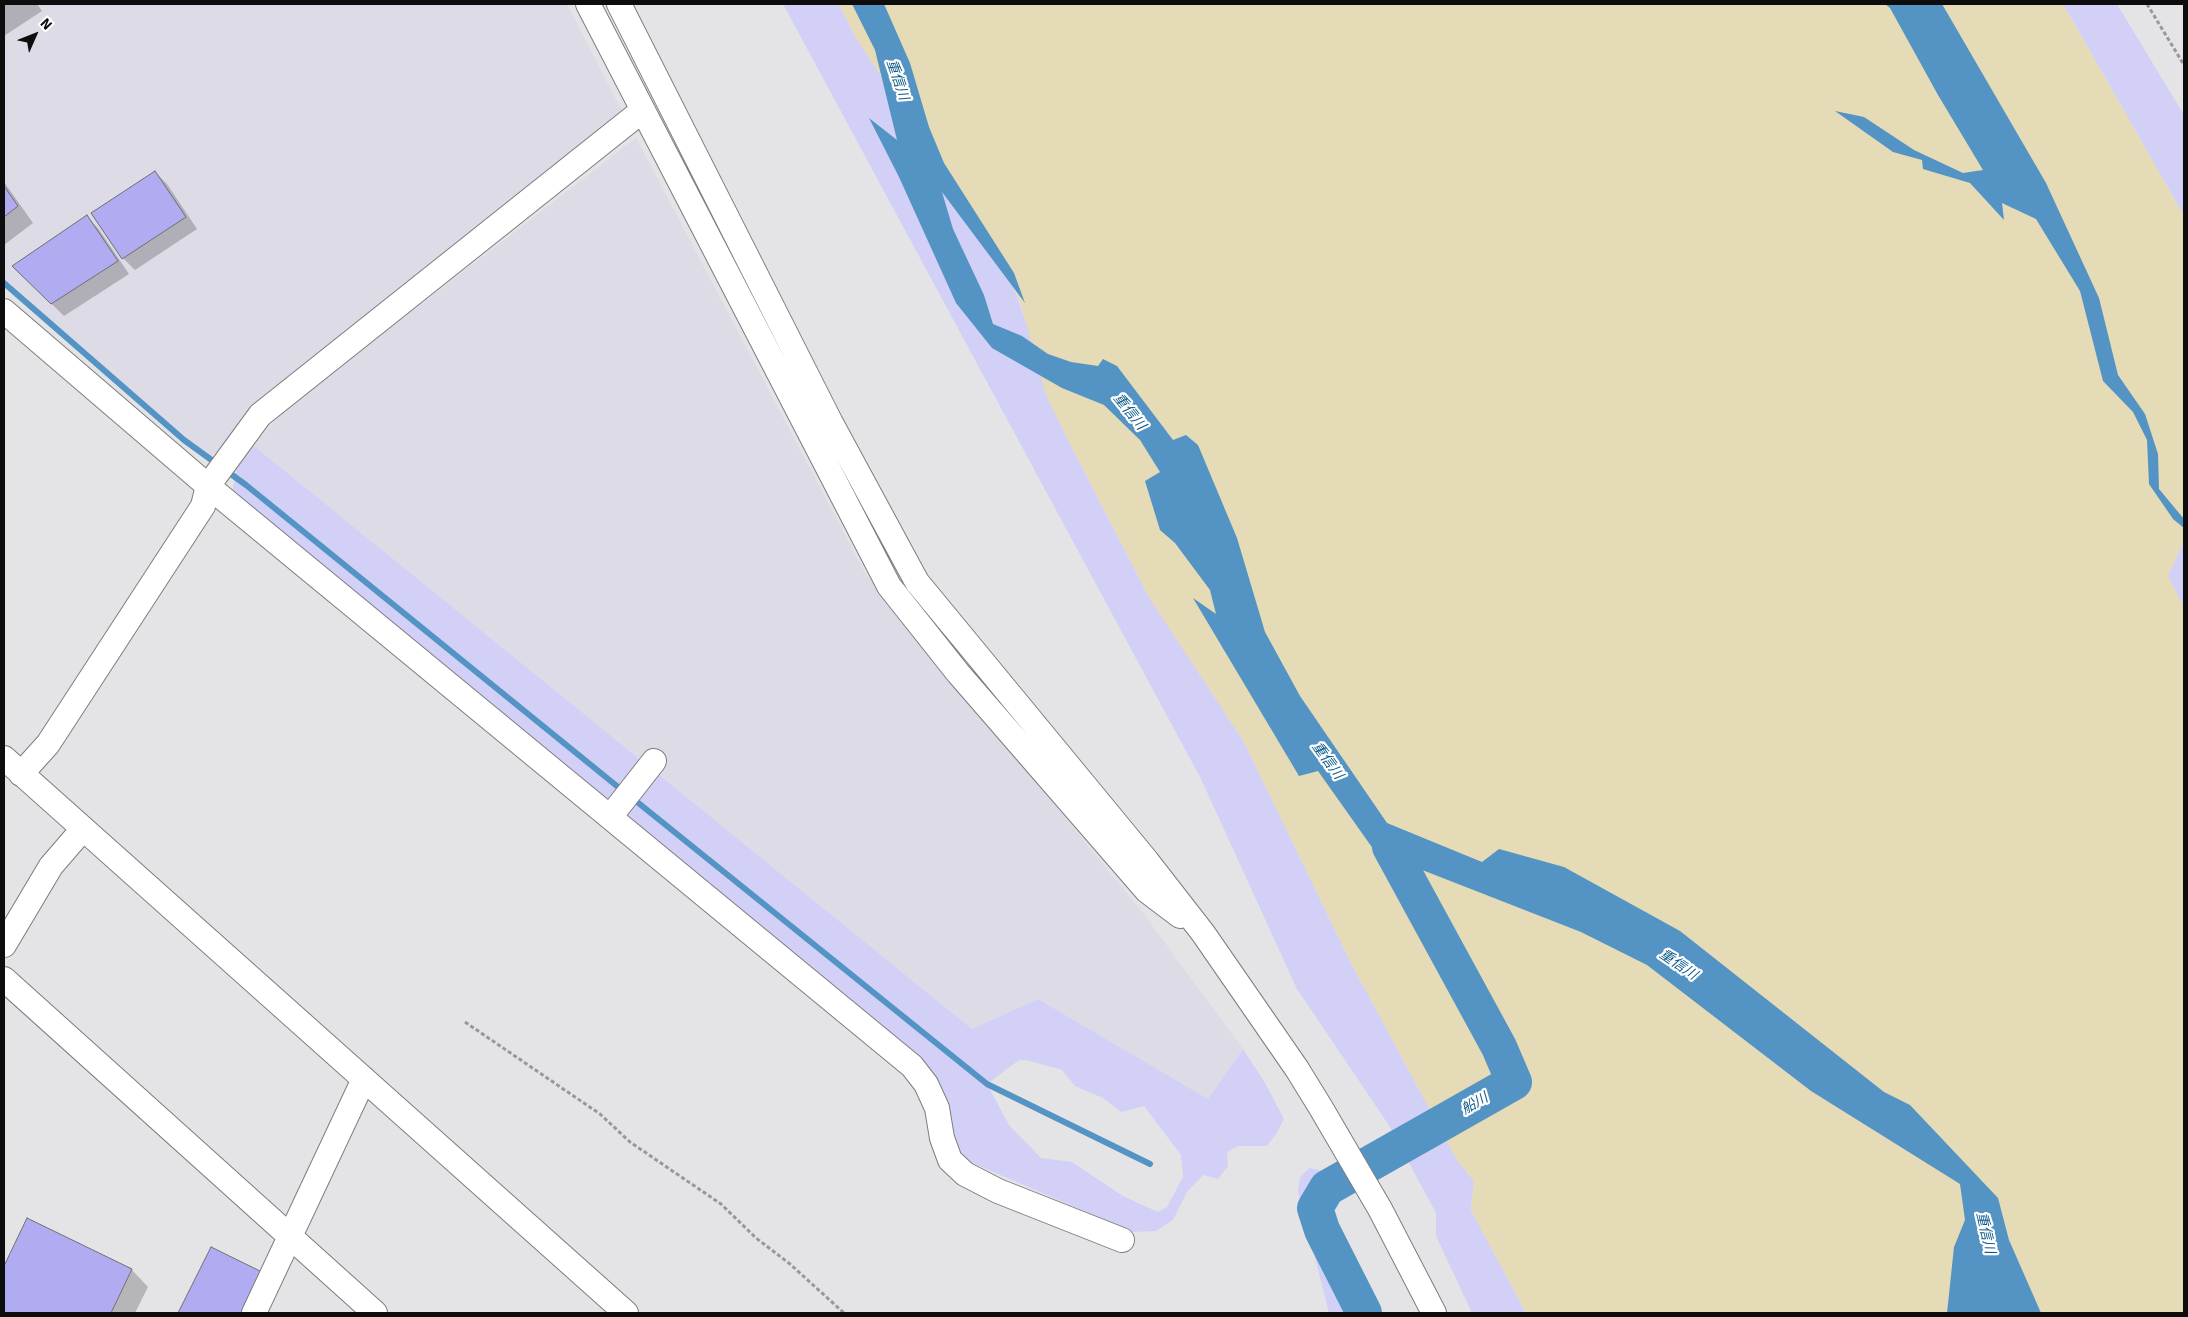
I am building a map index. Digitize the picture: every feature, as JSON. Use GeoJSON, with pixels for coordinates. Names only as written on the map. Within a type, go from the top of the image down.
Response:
{"type":"FeatureCollection","features":[{"type":"Feature","properties":{"kind":"street"},"geometry":{"type":"LineString","coordinates":[[588,4],[889,586],[958,673],[1147,892],[1203,934]]}},
{"type":"Feature","properties":{"kind":"street"},"geometry":{"type":"LineString","coordinates":[[619,4],[836,432],[917,582],[1170,890],[1203,934],[1316,1100],[1380,1209],[1434,1313]]}},
{"type":"Feature","properties":{"kind":"street"},"geometry":{"type":"LineString","coordinates":[[21,774],[48,744],[203,506],[208,486],[260,415],[643,110]]}},
{"type":"Feature","properties":{"kind":"street"},"geometry":{"type":"LineString","coordinates":[[4,311],[208,486],[613,814],[912,1066],[926,1084],[937,1108],[942,1138],[950,1160],[965,1174],[998,1191],[1122,1240]]}},
{"type":"Feature","properties":{"kind":"street"},"geometry":{"type":"LineString","coordinates":[[4,758],[626,1313]]}},
{"type":"Feature","properties":{"kind":"street"},"geometry":{"type":"LineString","coordinates":[[613,814],[652,763]]}},
{"type":"Feature","properties":{"kind":"street"},"geometry":{"type":"LineString","coordinates":[[4,945],[51,866],[83,829]]}},
{"type":"Feature","properties":{"kind":"street"},"geometry":{"type":"LineString","coordinates":[[4,979],[375,1313]]}},
{"type":"Feature","properties":{"kind":"street"},"geometry":{"type":"LineString","coordinates":[[254,1313],[364,1079]]}},
{"type":"Feature","properties":{"kind":"path"},"geometry":{"type":"LineString","coordinates":[[2147,4],[2184,65]]}},
{"type":"Feature","properties":{"kind":"path"},"geometry":{"type":"LineString","coordinates":[[465,1022],[600,1114],[630,1142],[721,1204],[756,1238],[790,1264],[844,1313]]}},
{"type":"Feature","properties":{"kind":"shaded area"},"geometry":{"type":"Polygon","coordinates":[[[4,4],[567,4],[625,117],[220,452],[206,459],[4,278],[4,4]]]}},
{"type":"Feature","properties":{"kind":"shaded area"},"geometry":{"type":"Polygon","coordinates":[[[783,4],[839,4],[856,38],[1006,265],[1066,436],[1150,599],[1243,740],[1351,963],[1457,1160],[1474,1181],[1471,1210],[1526,1313],[1472,1313],[1436,1236],[1436,1213],[1388,1124],[1297,989],[1200,777],[783,4]]]}},
{"type":"Feature","properties":{"kind":"shaded area"},"geometry":{"type":"Polygon","coordinates":[[[2063,4],[2117,4],[2184,115],[2184,216],[2063,4]]]}},
{"type":"Feature","properties":{"kind":"shaded area"},"geometry":{"type":"Polygon","coordinates":[[[636,138],[865,573],[1143,913],[1243,1049],[1208,1099],[1038,999],[972,1029],[254,446],[281,413],[636,138]]]}},
{"type":"Feature","properties":{"kind":"shaded area"},"geometry":{"type":"Polygon","coordinates":[[[254,446],[972,1029],[1038,999],[1208,1099],[1243,1049],[1264,1081],[1284,1119],[1276,1134],[1267,1146],[1238,1146],[1227,1152],[1228,1166],[1218,1179],[1203,1175],[1187,1192],[1173,1220],[1156,1231],[1133,1232],[970,1162],[961,1153],[944,1102],[232,494],[236,469],[254,446]],[[1019,1060],[987,1084],[1009,1125],[1041,1158],[1072,1162],[1123,1196],[1158,1212],[1167,1207],[1183,1177],[1181,1155],[1144,1106],[1121,1112],[1103,1098],[1075,1086],[1062,1070],[1027,1060],[1019,1060]]]}},
{"type":"Feature","properties":{"kind":"shaded area"},"geometry":{"type":"Polygon","coordinates":[[[2184,541],[2184,607],[2168,576],[2184,541]]]}},
{"type":"Feature","properties":{"kind":"shaded area"},"geometry":{"type":"Polygon","coordinates":[[[1309,1168],[1322,1171],[1325,1178],[1315,1194],[1312,1205],[1314,1221],[1359,1313],[1329,1313],[1298,1191],[1300,1177],[1309,1168]]]}},
{"type":"Feature","properties":{"kind":"sand"},"geometry":{"type":"Polygon","coordinates":[[[839,4],[2063,4],[2184,216],[2184,541],[2168,576],[2184,607],[2184,1313],[1526,1313],[1471,1210],[1474,1181],[1457,1160],[1351,963],[1243,740],[1150,599],[1066,436],[1046,395],[1021,305],[1006,265],[856,38],[839,4]]]}},
{"type":"Feature","properties":{"kind":"water","name":"重信川"},"geometry":{"type":"Polygon","coordinates":[[[852,4],[884,4],[910,63],[929,127],[944,163],[1014,273],[1025,303],[942,192],[953,229],[984,295],[993,324],[1022,336],[1048,354],[1071,362],[1098,366],[1103,359],[1117,366],[1173,440],[1186,435],[1198,445],[1237,538],[1265,632],[1300,696],[1387,823],[1482,862],[1499,849],[1564,867],[1680,931],[1884,1092],[1910,1105],[1998,1198],[2009,1240],[2041,1313],[1947,1313],[1954,1247],[1965,1220],[1960,1184],[1811,1091],[1647,965],[1581,932],[1412,866],[1381,860],[1318,771],[1299,776],[1193,598],[1216,614],[1210,590],[1175,543],[1160,530],[1145,481],[1160,472],[1140,440],[1104,405],[1062,388],[992,348],[956,303],[899,177],[869,118],[897,140],[875,50],[852,4]]]}},
{"type":"Feature","properties":{"kind":"water"},"geometry":{"type":"Polygon","coordinates":[[[1885,4],[1942,4],[2046,183],[2099,298],[2118,375],[2145,414],[2158,454],[2159,489],[2184,519],[2184,528],[2173,519],[2149,484],[2147,440],[2133,412],[2103,381],[2080,291],[2036,219],[2002,203],[2004,220],[1970,183],[1923,169],[1922,160],[1893,152],[1835,111],[1864,117],[1914,150],[1963,173],[1983,170],[1938,95],[1890,8],[1885,4]]]}},
{"type":"Feature","properties":{"kind":"building"},"geometry":{"type":"Polygon","coordinates":[[[155,171],[186,217],[122,259],[91,213],[155,171]]]}},
{"type":"Feature","properties":{"kind":"building"},"geometry":{"type":"Polygon","coordinates":[[[4,186],[18,206],[4,217],[4,186]]]}},
{"type":"Feature","properties":{"kind":"building"},"geometry":{"type":"Polygon","coordinates":[[[87,215],[118,261],[51,304],[12,266],[87,215]]]}},
{"type":"Feature","properties":{"kind":"building"},"geometry":{"type":"Polygon","coordinates":[[[27,1218],[132,1269],[111,1313],[4,1313],[4,1266],[27,1218]]]}},
{"type":"Feature","properties":{"kind":"building"},"geometry":{"type":"Polygon","coordinates":[[[211,1247],[262,1272],[241,1313],[178,1313],[211,1247]]]}},
{"type":"Feature","properties":{"kind":"waterway"},"geometry":{"type":"LineString","coordinates":[[4,283],[184,440],[246,485],[623,791]]}},
{"type":"Feature","properties":{"kind":"waterway"},"geometry":{"type":"LineString","coordinates":[[631,797],[987,1084],[1150,1164]]}},
{"type":"Feature","properties":{"kind":"waterway","name":"船川"},"geometry":{"type":"LineString","coordinates":[[1364,1313],[1322,1230],[1315,1208],[1327,1188],[1514,1082],[1499,1047],[1390,847]]}}]}
